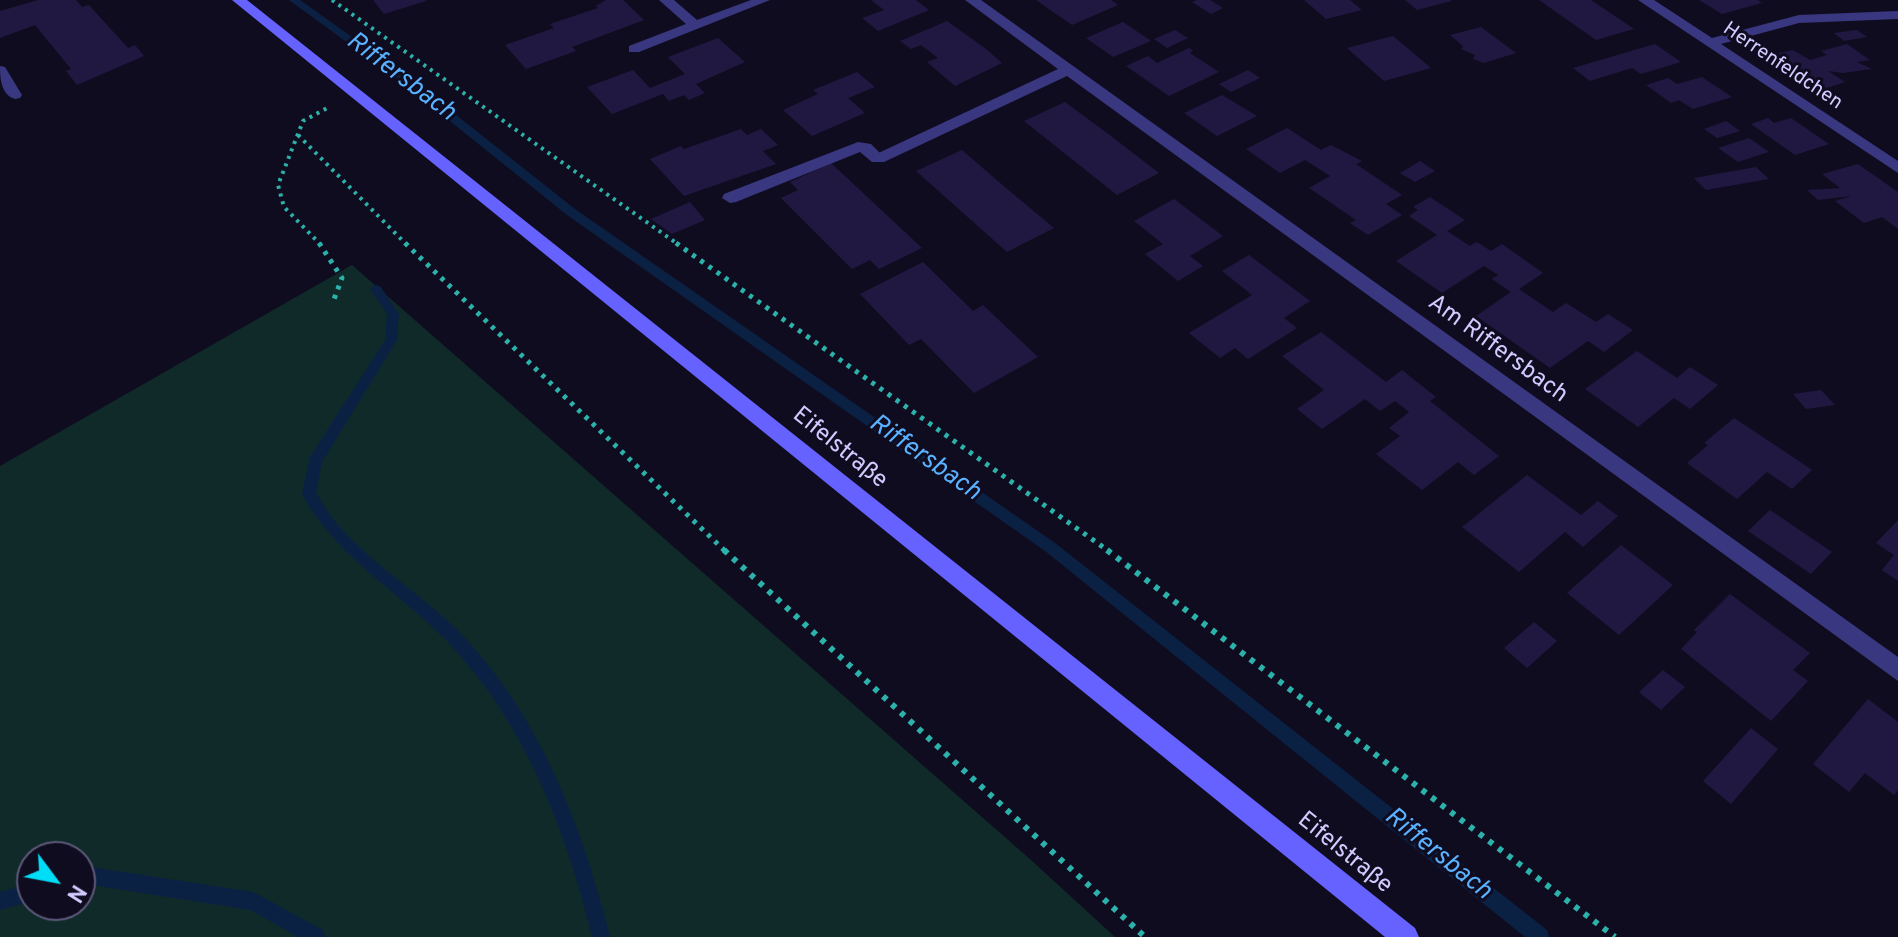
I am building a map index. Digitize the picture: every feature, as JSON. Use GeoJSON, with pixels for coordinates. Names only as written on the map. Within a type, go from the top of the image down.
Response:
{"type":"FeatureCollection","features":[{"type":"Feature","properties":{"kind":"main road","name":"Eifelstraße"},"geometry":{"type":"LineString","coordinates":[[239,0],[1406,937]]}},
{"type":"Feature","properties":{"kind":"street"},"geometry":{"type":"LineString","coordinates":[[666,0],[696,26]]}},
{"type":"Feature","properties":{"kind":"street"},"geometry":{"type":"LineString","coordinates":[[634,49],[763,0]]}},
{"type":"Feature","properties":{"kind":"street","name":"Am Riffersbach"},"geometry":{"type":"LineString","coordinates":[[972,0],[1898,670]]}},
{"type":"Feature","properties":{"kind":"street","name":"Herrenfeldchen"},"geometry":{"type":"LineString","coordinates":[[1645,0],[1898,168]]}},
{"type":"Feature","properties":{"kind":"street"},"geometry":{"type":"LineString","coordinates":[[1710,43],[1799,19],[1898,15]]}},
{"type":"Feature","properties":{"kind":"street"},"geometry":{"type":"LineString","coordinates":[[730,198],[858,147],[866,147],[878,159],[1069,69]]}},
{"type":"Feature","properties":{"kind":"street"},"geometry":{"type":"LineString","coordinates":[[0,70],[15,95]]}},
{"type":"Feature","properties":{"kind":"path"},"geometry":{"type":"LineString","coordinates":[[332,0],[1074,525],[1615,937]]}},
{"type":"Feature","properties":{"kind":"path"},"geometry":{"type":"LineString","coordinates":[[333,302],[342,278],[316,238],[284,207],[278,185],[303,121],[355,94]]}},
{"type":"Feature","properties":{"kind":"path"},"geometry":{"type":"LineString","coordinates":[[298,135],[580,415],[761,588],[1145,937]]}},
{"type":"Feature","properties":{"kind":"green space"},"geometry":{"type":"Polygon","coordinates":[[[352,265],[1115,937],[0,937],[0,466],[352,265]]]}},
{"type":"Feature","properties":{"kind":"building"},"geometry":{"type":"Polygon","coordinates":[[[38,0],[76,0],[82,7],[89,5],[128,48],[135,45],[144,56],[77,85],[66,71],[71,69],[35,25],[0,38],[0,11],[38,0]]]}},
{"type":"Feature","properties":{"kind":"building"},"geometry":{"type":"Polygon","coordinates":[[[373,0],[426,0],[426,1],[384,14],[373,0]]]}},
{"type":"Feature","properties":{"kind":"building"},"geometry":{"type":"Polygon","coordinates":[[[606,0],[623,0],[644,20],[572,47],[576,51],[526,69],[505,45],[554,28],[550,24],[598,8],[596,6],[606,0]]]}},
{"type":"Feature","properties":{"kind":"building"},"geometry":{"type":"Polygon","coordinates":[[[871,0],[916,0],[929,10],[878,31],[862,18],[884,10],[871,0]]]}},
{"type":"Feature","properties":{"kind":"building"},"geometry":{"type":"Polygon","coordinates":[[[1036,0],[1111,0],[1118,5],[1072,25],[1036,0]]]}},
{"type":"Feature","properties":{"kind":"building"},"geometry":{"type":"Polygon","coordinates":[[[1210,0],[1223,8],[1211,14],[1192,2],[1210,0]]]}},
{"type":"Feature","properties":{"kind":"building"},"geometry":{"type":"Polygon","coordinates":[[[1304,0],[1350,0],[1362,10],[1326,19],[1304,0]]]}},
{"type":"Feature","properties":{"kind":"building"},"geometry":{"type":"Polygon","coordinates":[[[1405,0],[1451,0],[1451,1],[1417,10],[1405,0]]]}},
{"type":"Feature","properties":{"kind":"building"},"geometry":{"type":"Polygon","coordinates":[[[1539,0],[1591,0],[1634,29],[1596,40],[1539,0]]]}},
{"type":"Feature","properties":{"kind":"building"},"geometry":{"type":"Polygon","coordinates":[[[1699,0],[1758,0],[1762,3],[1722,14],[1699,0]]]}},
{"type":"Feature","properties":{"kind":"building"},"geometry":{"type":"Polygon","coordinates":[[[947,21],[1002,63],[955,86],[927,62],[938,58],[921,45],[911,49],[900,41],[947,21]]]}},
{"type":"Feature","properties":{"kind":"building"},"geometry":{"type":"Polygon","coordinates":[[[1123,22],[1151,41],[1113,57],[1086,38],[1123,22]]]}},
{"type":"Feature","properties":{"kind":"building"},"geometry":{"type":"Polygon","coordinates":[[[1481,27],[1516,53],[1484,63],[1473,59],[1475,55],[1461,49],[1463,46],[1450,35],[1481,27]]]}},
{"type":"Feature","properties":{"kind":"building"},"geometry":{"type":"Polygon","coordinates":[[[1175,30],[1188,38],[1167,48],[1154,39],[1175,30]]]}},
{"type":"Feature","properties":{"kind":"building"},"geometry":{"type":"Polygon","coordinates":[[[1857,30],[1867,37],[1844,41],[1834,33],[1857,30]]]}},
{"type":"Feature","properties":{"kind":"building"},"geometry":{"type":"Polygon","coordinates":[[[1393,36],[1431,68],[1384,81],[1347,48],[1393,36]]]}},
{"type":"Feature","properties":{"kind":"building"},"geometry":{"type":"Polygon","coordinates":[[[718,38],[745,62],[696,84],[705,93],[689,100],[684,95],[669,101],[663,94],[612,114],[587,87],[633,70],[650,88],[685,74],[668,57],[718,38]]]}},
{"type":"Feature","properties":{"kind":"building"},"geometry":{"type":"Polygon","coordinates":[[[1655,44],[1681,62],[1641,74],[1632,68],[1590,81],[1573,68],[1655,44]]]}},
{"type":"Feature","properties":{"kind":"building"},"geometry":{"type":"Polygon","coordinates":[[[1847,44],[1870,60],[1857,62],[1872,69],[1843,73],[1828,71],[1845,82],[1815,92],[1761,57],[1793,50],[1810,60],[1827,55],[1821,51],[1847,44]]]}},
{"type":"Feature","properties":{"kind":"building"},"geometry":{"type":"Polygon","coordinates":[[[1189,48],[1193,51],[1190,53],[1219,72],[1169,96],[1126,66],[1148,56],[1157,63],[1189,48]]]}},
{"type":"Feature","properties":{"kind":"building"},"geometry":{"type":"Polygon","coordinates":[[[1248,70],[1260,78],[1231,92],[1219,84],[1248,70]]]}},
{"type":"Feature","properties":{"kind":"building"},"geometry":{"type":"Polygon","coordinates":[[[857,72],[875,87],[848,98],[865,113],[812,136],[783,110],[818,94],[813,90],[857,72]]]}},
{"type":"Feature","properties":{"kind":"building"},"geometry":{"type":"Polygon","coordinates":[[[1702,77],[1732,97],[1693,109],[1679,100],[1671,103],[1646,85],[1668,78],[1677,84],[1702,77]]]}},
{"type":"Feature","properties":{"kind":"building"},"geometry":{"type":"Polygon","coordinates":[[[1222,95],[1257,116],[1217,136],[1184,113],[1222,95]]]}},
{"type":"Feature","properties":{"kind":"building"},"geometry":{"type":"Polygon","coordinates":[[[1065,102],[1159,173],[1117,195],[1024,121],[1065,102]]]}},
{"type":"Feature","properties":{"kind":"building"},"geometry":{"type":"Polygon","coordinates":[[[1768,118],[1774,123],[1791,118],[1829,144],[1795,155],[1751,124],[1768,118]]]}},
{"type":"Feature","properties":{"kind":"building"},"geometry":{"type":"Polygon","coordinates":[[[1726,121],[1740,131],[1717,138],[1704,129],[1726,121]]]}},
{"type":"Feature","properties":{"kind":"building"},"geometry":{"type":"Polygon","coordinates":[[[1287,128],[1321,150],[1331,145],[1362,161],[1356,164],[1402,195],[1386,204],[1402,215],[1368,235],[1350,223],[1356,220],[1309,188],[1330,176],[1305,160],[1280,173],[1246,149],[1287,128]]]}},
{"type":"Feature","properties":{"kind":"building"},"geometry":{"type":"Polygon","coordinates":[[[741,129],[747,135],[761,129],[778,145],[763,151],[776,164],[684,196],[650,159],[681,146],[684,149],[741,129]]]}},
{"type":"Feature","properties":{"kind":"building"},"geometry":{"type":"Polygon","coordinates":[[[1749,138],[1769,152],[1738,162],[1718,148],[1749,138]]]}},
{"type":"Feature","properties":{"kind":"building"},"geometry":{"type":"Polygon","coordinates":[[[962,150],[1054,228],[1007,252],[916,171],[962,150]]]}},
{"type":"Feature","properties":{"kind":"building"},"geometry":{"type":"Polygon","coordinates":[[[1420,161],[1435,171],[1415,182],[1400,173],[1420,161]]]}},
{"type":"Feature","properties":{"kind":"building"},"geometry":{"type":"Polygon","coordinates":[[[831,163],[922,248],[879,269],[870,260],[852,269],[781,198],[798,190],[790,182],[831,163]]]}},
{"type":"Feature","properties":{"kind":"building"},"geometry":{"type":"Polygon","coordinates":[[[1858,164],[1898,192],[1898,229],[1882,217],[1864,223],[1835,201],[1851,196],[1818,200],[1807,190],[1840,188],[1822,174],[1858,164]]]}},
{"type":"Feature","properties":{"kind":"building"},"geometry":{"type":"Polygon","coordinates":[[[1756,167],[1769,179],[1706,190],[1694,178],[1756,167]]]}},
{"type":"Feature","properties":{"kind":"building"},"geometry":{"type":"Polygon","coordinates":[[[1430,197],[1465,220],[1447,231],[1470,246],[1477,242],[1491,251],[1502,244],[1543,273],[1519,289],[1553,312],[1566,303],[1596,322],[1608,314],[1633,330],[1604,352],[1588,341],[1550,368],[1476,316],[1511,292],[1492,279],[1498,275],[1484,266],[1442,293],[1396,261],[1437,235],[1409,216],[1418,210],[1413,207],[1430,197]]]}},
{"type":"Feature","properties":{"kind":"building"},"geometry":{"type":"Polygon","coordinates":[[[1174,199],[1223,236],[1190,256],[1203,266],[1178,281],[1145,254],[1163,244],[1134,221],[1174,199]]]}},
{"type":"Feature","properties":{"kind":"building"},"geometry":{"type":"Polygon","coordinates":[[[690,202],[705,220],[672,234],[651,219],[690,202]]]}},
{"type":"Feature","properties":{"kind":"building"},"geometry":{"type":"Polygon","coordinates":[[[1249,255],[1310,301],[1284,318],[1297,328],[1248,359],[1235,348],[1220,358],[1189,333],[1252,295],[1222,271],[1249,255]]]}},
{"type":"Feature","properties":{"kind":"building"},"geometry":{"type":"Polygon","coordinates":[[[923,262],[973,311],[983,305],[1038,357],[974,393],[921,339],[909,345],[860,294],[923,262]]]}},
{"type":"Feature","properties":{"kind":"building"},"geometry":{"type":"Polygon","coordinates":[[[1321,332],[1386,382],[1402,370],[1436,397],[1430,401],[1499,456],[1474,475],[1458,462],[1422,490],[1376,454],[1400,436],[1389,428],[1409,412],[1395,401],[1380,411],[1365,399],[1322,429],[1297,409],[1324,390],[1282,356],[1321,332]]]}},
{"type":"Feature","properties":{"kind":"building"},"geometry":{"type":"Polygon","coordinates":[[[1637,351],[1677,378],[1690,367],[1718,385],[1690,409],[1674,398],[1638,427],[1585,389],[1637,351]]]}},
{"type":"Feature","properties":{"kind":"building"},"geometry":{"type":"Polygon","coordinates":[[[1821,390],[1835,405],[1806,409],[1793,394],[1821,390]]]}},
{"type":"Feature","properties":{"kind":"building"},"geometry":{"type":"Polygon","coordinates":[[[1734,418],[1812,470],[1792,489],[1767,472],[1737,499],[1687,463],[1708,445],[1704,443],[1734,418]]]}},
{"type":"Feature","properties":{"kind":"building"},"geometry":{"type":"Polygon","coordinates":[[[1527,475],[1581,515],[1598,501],[1618,516],[1583,547],[1565,532],[1519,572],[1462,527],[1527,475]]]}},
{"type":"Feature","properties":{"kind":"building"},"geometry":{"type":"Polygon","coordinates":[[[1770,510],[1832,552],[1811,574],[1748,531],[1770,510]]]}},
{"type":"Feature","properties":{"kind":"building"},"geometry":{"type":"Polygon","coordinates":[[[1898,520],[1898,581],[1882,570],[1894,555],[1876,543],[1898,520]]]}},
{"type":"Feature","properties":{"kind":"building"},"geometry":{"type":"Polygon","coordinates":[[[1621,545],[1673,585],[1619,635],[1567,593],[1621,545]]]}},
{"type":"Feature","properties":{"kind":"building"},"geometry":{"type":"Polygon","coordinates":[[[1730,594],[1810,653],[1793,670],[1808,681],[1771,721],[1681,649],[1697,632],[1694,630],[1730,594]]]}},
{"type":"Feature","properties":{"kind":"building"},"geometry":{"type":"Polygon","coordinates":[[[1534,622],[1557,641],[1527,668],[1504,648],[1534,622]]]}},
{"type":"Feature","properties":{"kind":"building"},"geometry":{"type":"Polygon","coordinates":[[[1663,670],[1685,687],[1661,710],[1639,692],[1663,670]]]}},
{"type":"Feature","properties":{"kind":"building"},"geometry":{"type":"Polygon","coordinates":[[[1868,699],[1898,722],[1898,790],[1894,795],[1865,773],[1849,792],[1813,764],[1868,699]]]}},
{"type":"Feature","properties":{"kind":"building"},"geometry":{"type":"Polygon","coordinates":[[[1751,728],[1778,749],[1731,804],[1703,781],[1751,728]]]}},
{"type":"Feature","properties":{"kind":"waterway","name":"Riffersbach"},"geometry":{"type":"LineString","coordinates":[[294,0],[404,79],[571,212],[1050,547],[1540,937]]}},
{"type":"Feature","properties":{"kind":"waterway"},"geometry":{"type":"LineString","coordinates":[[376,289],[393,314],[391,340],[315,461],[309,494],[333,529],[451,635],[502,698],[525,735],[564,817],[592,899],[601,937]]}},
{"type":"Feature","properties":{"kind":"waterway"},"geometry":{"type":"LineString","coordinates":[[96,877],[253,901],[316,937]]}},
{"type":"Feature","properties":{"kind":"waterway"},"geometry":{"type":"LineString","coordinates":[[0,901],[16,896]]}}]}
